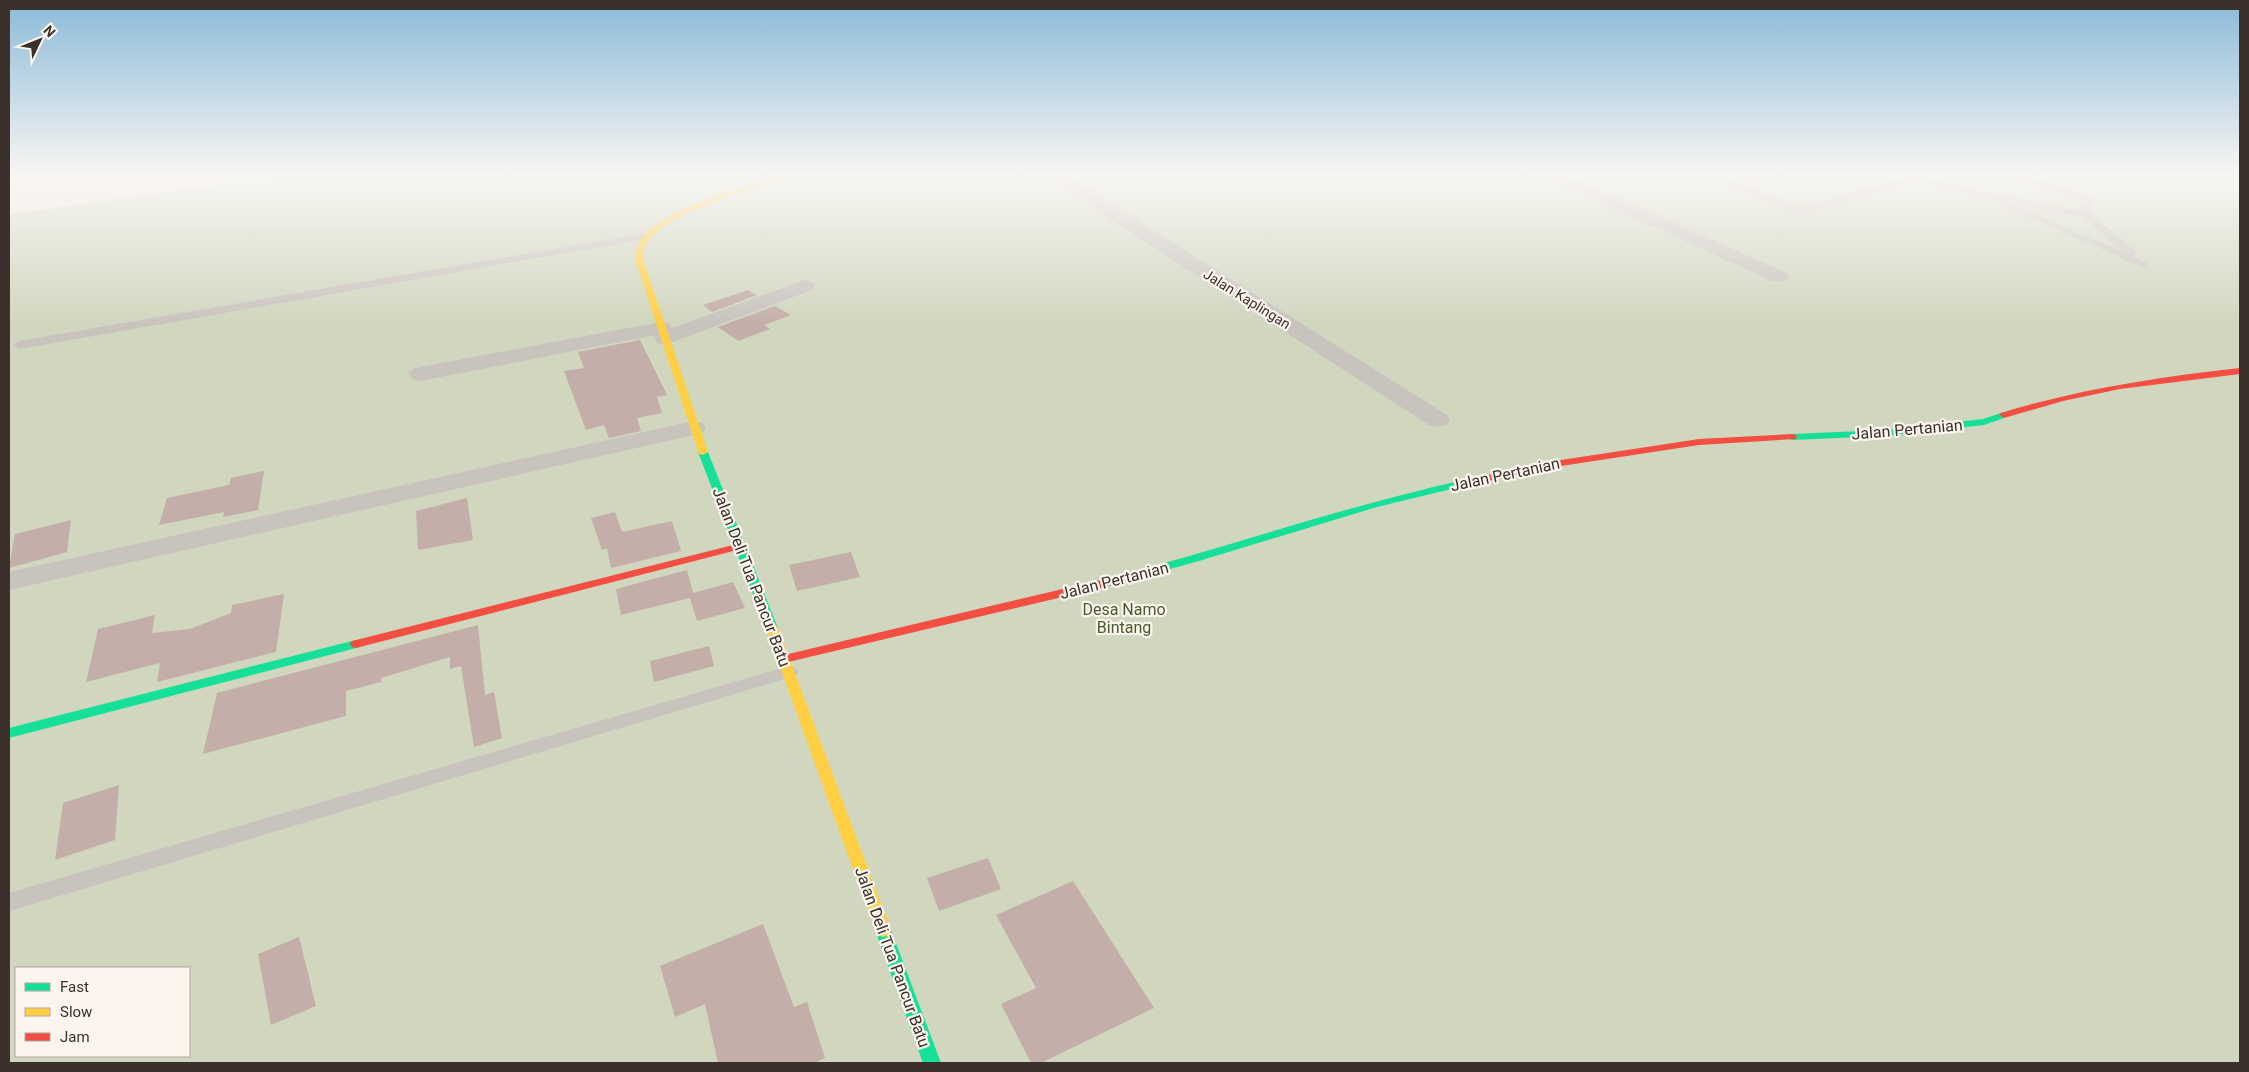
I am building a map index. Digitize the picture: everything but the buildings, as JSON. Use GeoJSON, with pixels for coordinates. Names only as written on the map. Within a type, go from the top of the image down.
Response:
{"type":"FeatureCollection","features":[{"type":"Feature","properties":{"kind":"street"},"geometry":{"type":"LineString","coordinates":[[647,236],[667,224]]}},
{"type":"Feature","properties":{"kind":"street","name":"Jalan Kaplingan"},"geometry":{"type":"LineString","coordinates":[[1130,224],[1438,420]]}},
{"type":"Feature","properties":{"kind":"street"},"geometry":{"type":"LineString","coordinates":[[1662,224],[1779,277]]}},
{"type":"Feature","properties":{"kind":"street","name":"Jalan Deli Tua Pancur Batu"},"geometry":{"type":"LineString","coordinates":[[647,236],[640,246],[640,262],[694,428],[786,666],[932,1063]]}},
{"type":"Feature","properties":{"kind":"street"},"geometry":{"type":"LineString","coordinates":[[420,374],[663,333],[805,286]]}},
{"type":"Feature","properties":{"kind":"street","name":"Jalan Pertanian"},"geometry":{"type":"LineString","coordinates":[[786,666],[1161,570],[1413,493],[1560,463],[1699,442],[1884,433],[1984,422],[2048,401],[2174,378],[2240,371]]}},
{"type":"Feature","properties":{"kind":"street"},"geometry":{"type":"LineString","coordinates":[[9,581],[694,428]]}},
{"type":"Feature","properties":{"kind":"street"},"geometry":{"type":"LineString","coordinates":[[9,733],[741,546]]}},
{"type":"Feature","properties":{"kind":"lane"},"geometry":{"type":"LineString","coordinates":[[2050,224],[2144,264],[2097,224]]}},
{"type":"Feature","properties":{"kind":"lane"},"geometry":{"type":"LineString","coordinates":[[19,345],[647,236]]}},
{"type":"Feature","properties":{"kind":"lane"},"geometry":{"type":"LineString","coordinates":[[9,902],[786,666]]}},
{"type":"Feature","properties":{"kind":"green space","name":"Desa Namo Bintang"},"geometry":{"type":"Polygon","coordinates":[[[9,224],[2240,224],[2240,1063],[9,1063],[9,224]]]}},
{"type":"Feature","properties":{"kind":"traffic: fast"},"geometry":{"type":"LineString","coordinates":[[1792,437],[1884,433],[1984,422],[2004,415]]}},
{"type":"Feature","properties":{"kind":"traffic: fast"},"geometry":{"type":"LineString","coordinates":[[703,452],[772,628]]}},
{"type":"Feature","properties":{"kind":"traffic: fast"},"geometry":{"type":"LineString","coordinates":[[1105,583],[1195,559],[1373,505],[1464,483]]}},
{"type":"Feature","properties":{"kind":"traffic: fast"},"geometry":{"type":"LineString","coordinates":[[9,733],[356,644]]}},
{"type":"Feature","properties":{"kind":"traffic: fast"},"geometry":{"type":"LineString","coordinates":[[883,930],[932,1063]]}},
{"type":"Feature","properties":{"kind":"traffic: slow"},"geometry":{"type":"LineString","coordinates":[[663,224],[643,242],[640,262],[703,452]]}},
{"type":"Feature","properties":{"kind":"traffic: slow"},"geometry":{"type":"LineString","coordinates":[[772,628],[883,930]]}},
{"type":"Feature","properties":{"kind":"traffic: jam"},"geometry":{"type":"LineString","coordinates":[[2004,415],[2091,392],[2240,371]]}},
{"type":"Feature","properties":{"kind":"traffic: jam"},"geometry":{"type":"LineString","coordinates":[[1464,483],[1561,463],[1699,442],[1792,437]]}},
{"type":"Feature","properties":{"kind":"traffic: jam"},"geometry":{"type":"LineString","coordinates":[[356,644],[741,546]]}},
{"type":"Feature","properties":{"kind":"traffic: jam"},"geometry":{"type":"LineString","coordinates":[[784,659],[1105,583]]}}]}
